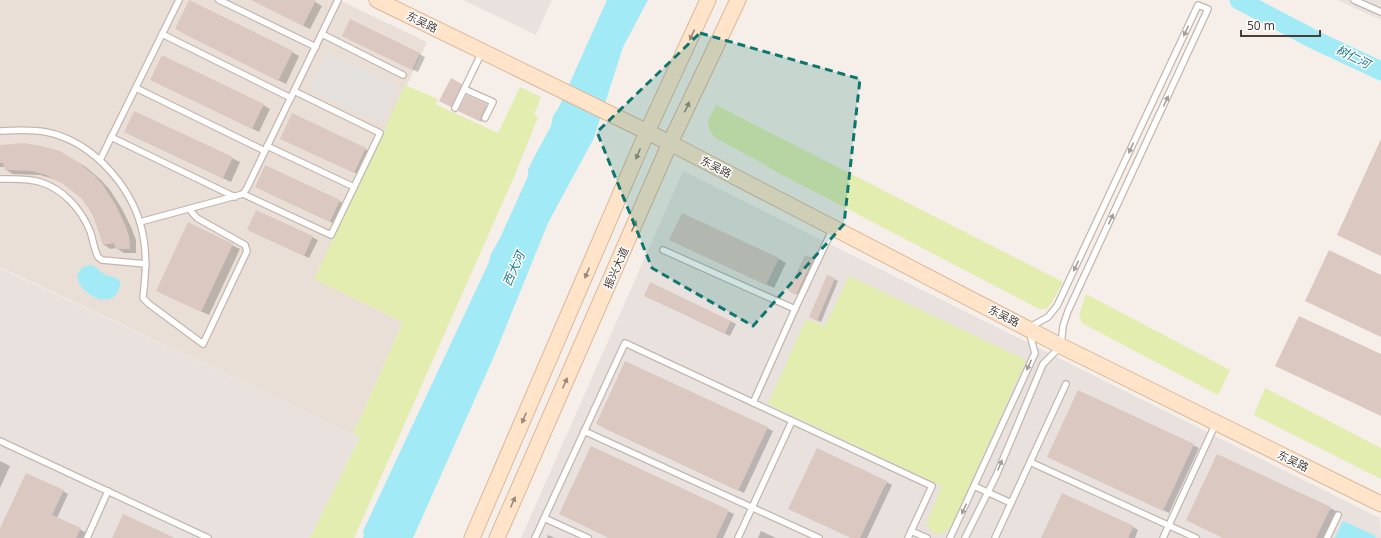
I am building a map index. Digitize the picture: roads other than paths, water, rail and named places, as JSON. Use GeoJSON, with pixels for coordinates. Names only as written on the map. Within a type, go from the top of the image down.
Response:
{"type":"FeatureCollection","features":[{"type":"Feature","properties":{"kind":"main road","name":"东吴路"},"geometry":{"type":"LineString","coordinates":[[377,0],[670,143],[1061,346],[1381,504]]}},
{"type":"Feature","properties":{"kind":"main road"},"geometry":{"type":"LineString","coordinates":[[472,538],[647,132],[708,0]]}},
{"type":"Feature","properties":{"kind":"main road","name":"振兴大道"},"geometry":{"type":"LineString","coordinates":[[497,538],[670,143],[738,0]]}},
{"type":"Feature","properties":{"kind":"lane"},"geometry":{"type":"LineString","coordinates":[[100,160],[179,0]]}},
{"type":"Feature","properties":{"kind":"lane"},"geometry":{"type":"LineString","coordinates":[[218,0],[316,47]]}},
{"type":"Feature","properties":{"kind":"lane"},"geometry":{"type":"LineString","coordinates":[[140,222],[243,194],[338,0]]}},
{"type":"Feature","properties":{"kind":"lane"},"geometry":{"type":"LineString","coordinates":[[1354,0],[1381,12]]}},
{"type":"Feature","properties":{"kind":"lane"},"geometry":{"type":"LineString","coordinates":[[1368,7],[1372,0]]}},
{"type":"Feature","properties":{"kind":"lane"},"geometry":{"type":"LineString","coordinates":[[950,538],[1035,353],[1028,328],[1048,317],[1057,306],[1198,5],[1208,9],[1068,311],[1063,326],[1061,346],[1044,364],[988,492],[965,538]]}},
{"type":"Feature","properties":{"kind":"lane"},"geometry":{"type":"LineString","coordinates":[[162,34],[291,98]]}},
{"type":"Feature","properties":{"kind":"lane"},"geometry":{"type":"LineString","coordinates":[[322,34],[403,75]]}},
{"type":"Feature","properties":{"kind":"lane"},"geometry":{"type":"LineString","coordinates":[[455,108],[482,51]]}},
{"type":"Feature","properties":{"kind":"lane"},"geometry":{"type":"LineString","coordinates":[[136,88],[266,149],[354,187]]}},
{"type":"Feature","properties":{"kind":"lane"},"geometry":{"type":"LineString","coordinates":[[464,89],[493,102],[485,118]]}},
{"type":"Feature","properties":{"kind":"lane"},"geometry":{"type":"LineString","coordinates":[[243,194],[331,235],[380,132],[294,91]]}},
{"type":"Feature","properties":{"kind":"lane"},"geometry":{"type":"LineString","coordinates":[[0,131],[22,129],[46,132],[87,149],[105,164],[123,188],[140,222],[144,240],[146,264],[143,298],[203,344],[247,251],[245,245],[197,218],[189,209]]}},
{"type":"Feature","properties":{"kind":"lane"},"geometry":{"type":"LineString","coordinates":[[111,137],[235,197]]}},
{"type":"Feature","properties":{"kind":"lane"},"geometry":{"type":"LineString","coordinates":[[0,179],[20,179],[40,182],[56,190],[72,202],[82,214],[90,231],[98,258],[102,260],[146,264]]}},
{"type":"Feature","properties":{"kind":"lane"},"geometry":{"type":"LineString","coordinates":[[753,403],[833,228]]}},
{"type":"Feature","properties":{"kind":"lane"},"geometry":{"type":"LineString","coordinates":[[664,250],[796,309]]}},
{"type":"Feature","properties":{"kind":"lane"},"geometry":{"type":"LineString","coordinates":[[535,538],[625,343],[932,486],[908,538]]}},
{"type":"Feature","properties":{"kind":"lane"},"geometry":{"type":"LineString","coordinates":[[995,538],[1066,384]]}},
{"type":"Feature","properties":{"kind":"lane"},"geometry":{"type":"LineString","coordinates":[[738,538],[792,421]]}},
{"type":"Feature","properties":{"kind":"lane"},"geometry":{"type":"LineString","coordinates":[[1163,538],[1216,423]]}},
{"type":"Feature","properties":{"kind":"lane"},"geometry":{"type":"LineString","coordinates":[[584,431],[819,538]]}},
{"type":"Feature","properties":{"kind":"lane"},"geometry":{"type":"LineString","coordinates":[[0,441],[208,538]]}},
{"type":"Feature","properties":{"kind":"lane"},"geometry":{"type":"LineString","coordinates":[[1030,462],[1196,538]]}},
{"type":"Feature","properties":{"kind":"lane"},"geometry":{"type":"LineString","coordinates":[[974,486],[1011,503]]}},
{"type":"Feature","properties":{"kind":"lane"},"geometry":{"type":"LineString","coordinates":[[87,538],[108,492]]}},
{"type":"Feature","properties":{"kind":"lane"},"geometry":{"type":"LineString","coordinates":[[1327,538],[1338,515]]}},
{"type":"Feature","properties":{"kind":"lane"},"geometry":{"type":"LineString","coordinates":[[544,518],[588,538]]}},
{"type":"Feature","properties":{"kind":"lane"},"geometry":{"type":"LineString","coordinates":[[912,531],[927,538]]}},
{"type":"Feature","properties":{"kind":"water","name":"西大河"},"geometry":{"type":"Polygon","coordinates":[[[607,0],[648,0],[623,47],[594,138],[548,223],[495,354],[413,538],[363,538],[363,531],[489,262],[491,254],[500,238],[528,176],[528,170],[532,161],[551,126],[553,116],[558,109],[607,0]]]}},
{"type":"Feature","properties":{"kind":"water"},"geometry":{"type":"Polygon","coordinates":[[[88,265],[95,267],[104,274],[114,277],[119,281],[120,286],[114,297],[102,299],[95,297],[82,288],[78,275],[80,270],[88,265]]]}},
{"type":"Feature","properties":{"kind":"water"},"geometry":{"type":"Polygon","coordinates":[[[1343,521],[1376,536],[1375,538],[1335,538],[1343,521]]]}},
{"type":"Feature","properties":{"kind":"waterway","name":"树仁河"},"geometry":{"type":"LineString","coordinates":[[1239,0],[1315,40],[1381,71]]}}]}
